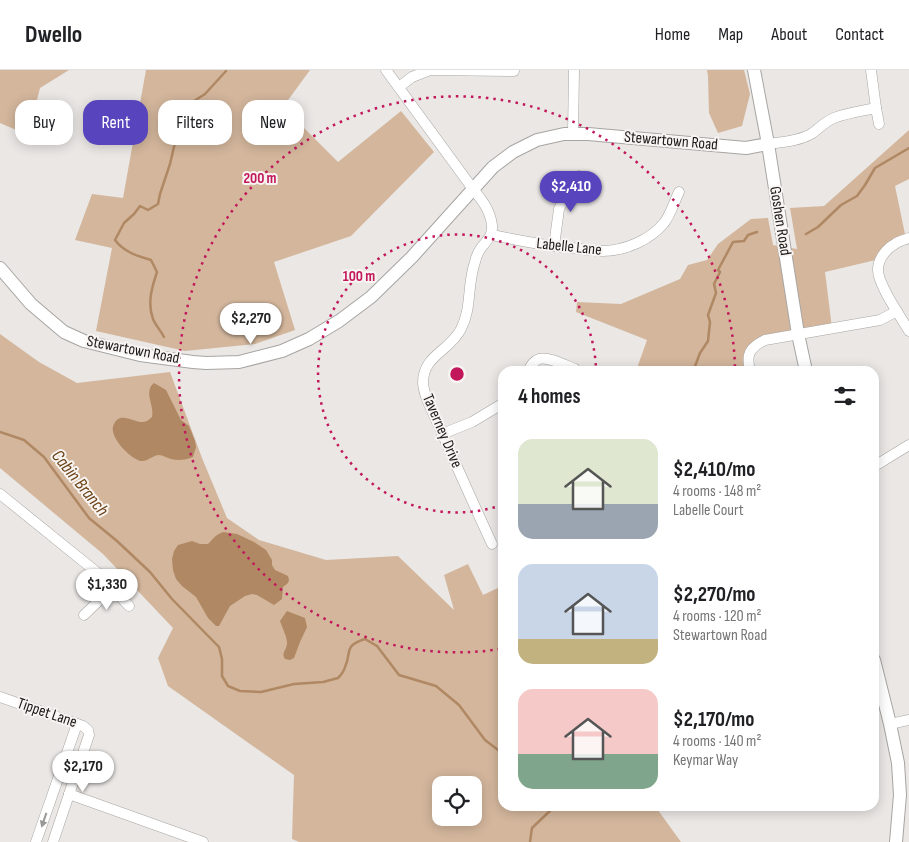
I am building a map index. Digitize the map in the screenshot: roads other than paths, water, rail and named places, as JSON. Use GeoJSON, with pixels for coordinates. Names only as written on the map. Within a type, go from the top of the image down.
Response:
{"type":"FeatureCollection","features":[{"type":"Feature","properties":{"kind":"street"},"geometry":{"type":"LineString","coordinates":[[386,70],[486,206],[492,227],[492,235]]}},
{"type":"Feature","properties":{"kind":"street"},"geometry":{"type":"LineString","coordinates":[[399,87],[412,77],[430,70],[514,72]]}},
{"type":"Feature","properties":{"kind":"street"},"geometry":{"type":"LineString","coordinates":[[573,134],[574,70]]}},
{"type":"Feature","properties":{"kind":"street","name":"Goshen Road"},"geometry":{"type":"LineString","coordinates":[[754,70],[805,366]]}},
{"type":"Feature","properties":{"kind":"street"},"geometry":{"type":"LineString","coordinates":[[871,70],[879,124]]}},
{"type":"Feature","properties":{"kind":"street"},"geometry":{"type":"LineString","coordinates":[[768,144],[806,136],[813,133],[832,118],[876,108]]}},
{"type":"Feature","properties":{"kind":"street","name":"Stewartown Road"},"geometry":{"type":"LineString","coordinates":[[0,268],[31,304],[64,332],[84,341],[140,355],[206,363],[239,362],[282,351],[309,339],[339,321],[371,297],[412,258],[493,167],[513,152],[537,140],[564,134],[588,134],[746,148],[768,144]]}},
{"type":"Feature","properties":{"kind":"street"},"geometry":{"type":"LineString","coordinates":[[554,246],[559,209],[568,190],[579,176]]}},
{"type":"Feature","properties":{"kind":"street","name":"Labelle Lane"},"geometry":{"type":"LineString","coordinates":[[492,235],[530,243],[602,251],[632,246],[663,224],[669,216],[679,192]]}},
{"type":"Feature","properties":{"kind":"street","name":"Taverney Drive"},"geometry":{"type":"LineString","coordinates":[[492,235],[480,250],[474,262],[466,317],[461,330],[453,342],[430,360],[424,373],[423,385],[426,397],[442,434],[492,544]]}},
{"type":"Feature","properties":{"kind":"street"},"geometry":{"type":"LineString","coordinates":[[909,238],[893,244],[880,259],[878,269],[880,281],[909,331]]}},
{"type":"Feature","properties":{"kind":"street"},"geometry":{"type":"LineString","coordinates":[[749,366],[748,360],[754,345],[765,340],[880,320],[897,311]]}},
{"type":"Feature","properties":{"kind":"street"},"geometry":{"type":"LineString","coordinates":[[531,366],[543,358],[566,366]]}},
{"type":"Feature","properties":{"kind":"street"},"geometry":{"type":"LineString","coordinates":[[442,434],[472,422],[498,406]]}},
{"type":"Feature","properties":{"kind":"street"},"geometry":{"type":"LineString","coordinates":[[879,463],[909,445]]}},
{"type":"Feature","properties":{"kind":"street"},"geometry":{"type":"LineString","coordinates":[[0,494],[99,574],[130,606]]}},
{"type":"Feature","properties":{"kind":"street"},"geometry":{"type":"LineString","coordinates":[[84,615],[112,588]]}},
{"type":"Feature","properties":{"kind":"street"},"geometry":{"type":"LineString","coordinates":[[879,680],[896,750],[900,777],[896,842]]}},
{"type":"Feature","properties":{"kind":"street","name":"Tippet Lane"},"geometry":{"type":"LineString","coordinates":[[0,697],[83,726],[88,730],[89,735],[69,794]]}},
{"type":"Feature","properties":{"kind":"street"},"geometry":{"type":"LineString","coordinates":[[890,724],[909,720]]}},
{"type":"Feature","properties":{"kind":"street"},"geometry":{"type":"LineString","coordinates":[[36,842],[77,724]]}},
{"type":"Feature","properties":{"kind":"street"},"geometry":{"type":"LineString","coordinates":[[54,842],[69,794],[203,842]]}},
{"type":"Feature","properties":{"kind":"waterway"},"geometry":{"type":"LineString","coordinates":[[164,337],[154,322],[151,313],[151,295],[157,272],[151,260],[127,251],[115,240],[124,223],[140,206],[148,210],[158,204],[177,134],[187,125],[194,112],[194,101],[205,94],[226,71]]}},
{"type":"Feature","properties":{"kind":"waterway"},"geometry":{"type":"LineString","coordinates":[[806,234],[818,227],[841,205],[857,196],[875,168],[909,148]]}},
{"type":"Feature","properties":{"kind":"waterway"},"geometry":{"type":"LineString","coordinates":[[695,366],[700,353],[708,341],[710,322],[708,315],[716,293],[714,284],[720,272],[718,270],[733,242],[744,241],[748,235],[757,232]]}},
{"type":"Feature","properties":{"kind":"waterway","name":"Cabin Branch"},"geometry":{"type":"LineString","coordinates":[[0,432],[24,440],[44,457],[89,518],[150,572],[172,599],[219,647],[222,659],[222,676],[228,686],[240,691],[261,692],[294,684],[323,682],[338,678],[345,668],[351,647],[365,639],[377,646],[399,675],[436,686],[459,705],[485,740],[498,750]]}},
{"type":"Feature","properties":{"kind":"waterway","name":"Cabin Branch"},"geometry":{"type":"LineString","coordinates":[[530,842],[532,828],[550,811]]}}]}
